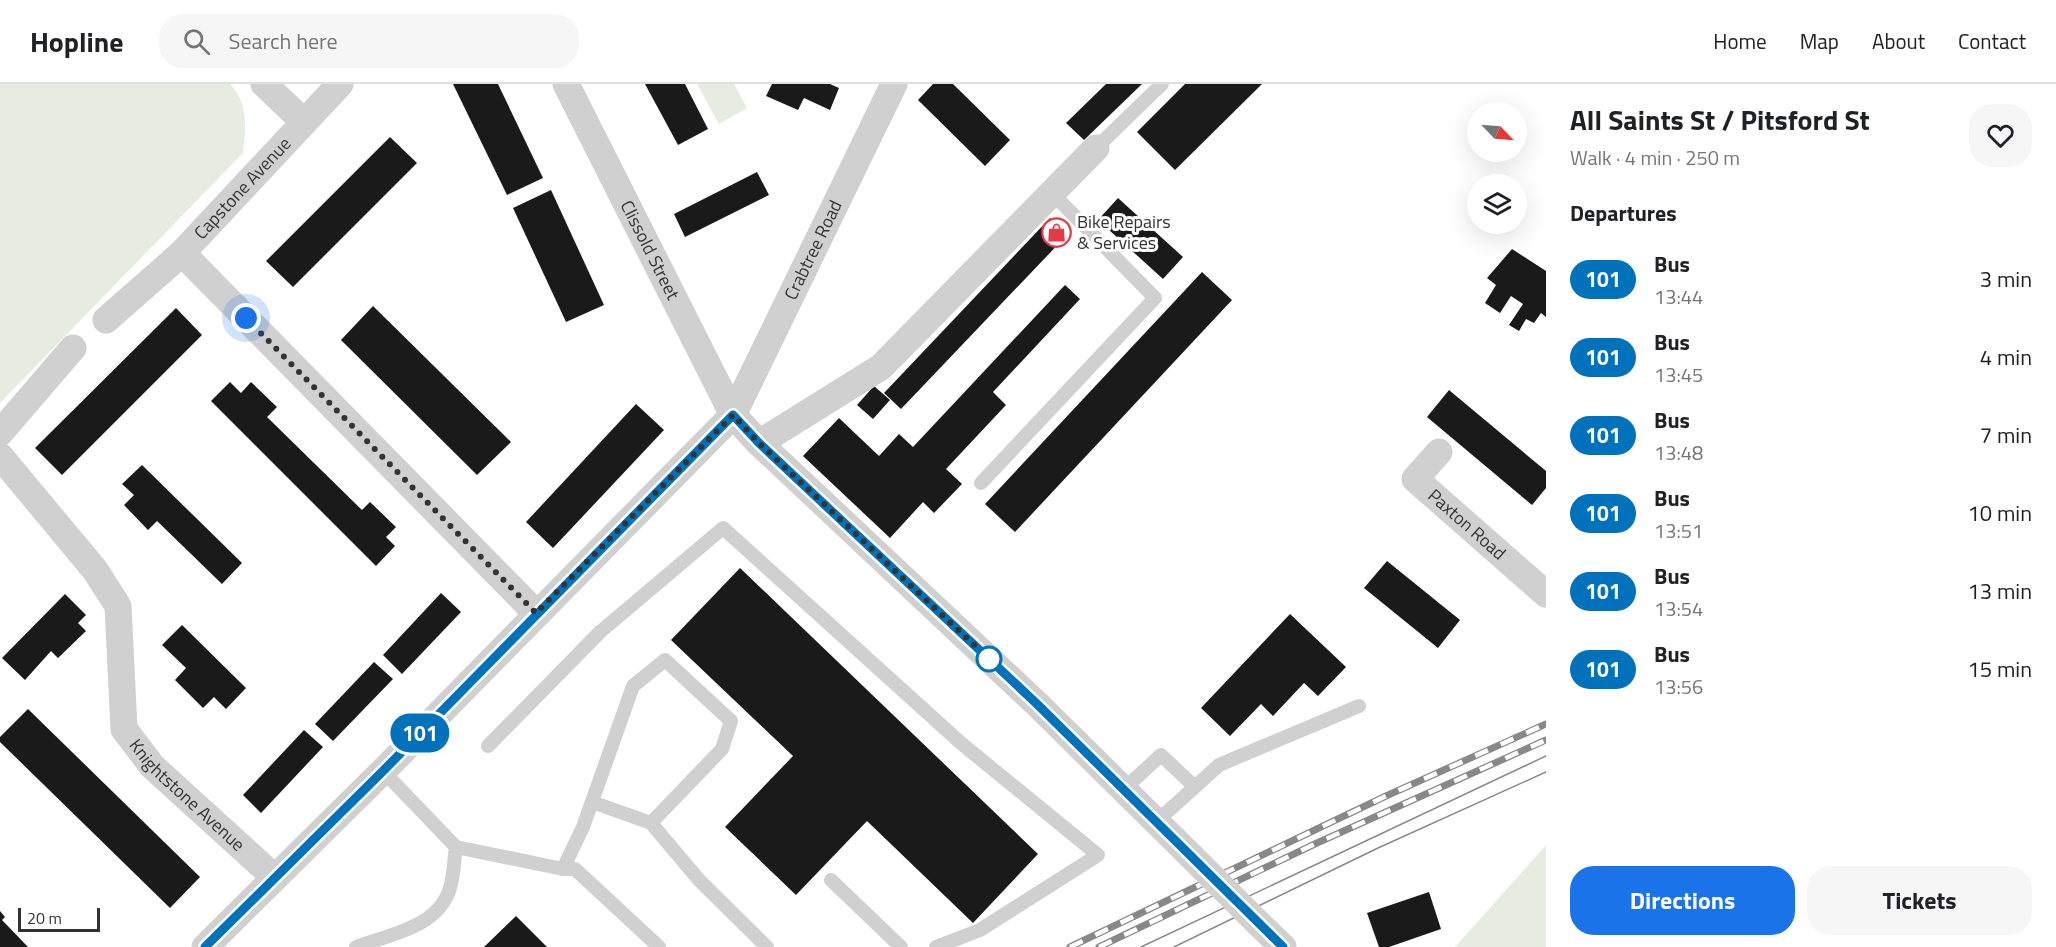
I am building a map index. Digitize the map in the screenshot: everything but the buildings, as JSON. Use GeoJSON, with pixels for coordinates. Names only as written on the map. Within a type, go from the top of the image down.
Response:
{"type":"FeatureCollection","features":[{"type":"Feature","properties":{"kind":"street","name":"Capstone Avenue"},"geometry":{"type":"LineString","coordinates":[[264,84],[304,122]]}},
{"type":"Feature","properties":{"kind":"street","name":"Capstone Avenue"},"geometry":{"type":"LineString","coordinates":[[106,320],[182,253],[340,84]]}},
{"type":"Feature","properties":{"kind":"street","name":"Clissold Street"},"geometry":{"type":"LineString","coordinates":[[566,84],[733,415],[759,443],[1037,704],[1283,947]]}},
{"type":"Feature","properties":{"kind":"street","name":"Crabtree Road"},"geometry":{"type":"LineString","coordinates":[[205,947],[383,771],[733,415],[894,84]]}},
{"type":"Feature","properties":{"kind":"street"},"geometry":{"type":"LineString","coordinates":[[759,443],[881,367],[1096,148]]}},
{"type":"Feature","properties":{"kind":"street","name":"Capstone Avenue"},"geometry":{"type":"LineString","coordinates":[[182,253],[536,613]]}},
{"type":"Feature","properties":{"kind":"street"},"geometry":{"type":"LineString","coordinates":[[0,433],[73,348]]}},
{"type":"Feature","properties":{"kind":"street","name":"Paxton Road"},"geometry":{"type":"LineString","coordinates":[[1439,452],[1415,479],[1546,594]]}},
{"type":"Feature","properties":{"kind":"street","name":"Knightstone Avenue"},"geometry":{"type":"LineString","coordinates":[[0,456],[95,570],[118,606],[124,729],[152,766],[274,877]]}},
{"type":"Feature","properties":{"kind":"lane"},"geometry":{"type":"LineString","coordinates":[[1096,148],[1162,84]]}},
{"type":"Feature","properties":{"kind":"lane"},"geometry":{"type":"LineString","coordinates":[[981,483],[1155,298],[1052,193]]}},
{"type":"Feature","properties":{"kind":"lane"},"geometry":{"type":"LineString","coordinates":[[488,746],[600,632],[723,528],[962,744],[1098,855],[980,930],[936,947]]}},
{"type":"Feature","properties":{"kind":"lane"},"geometry":{"type":"LineString","coordinates":[[563,869],[592,802],[633,686],[665,660],[731,720],[722,749],[651,823]]}},
{"type":"Feature","properties":{"kind":"lane"},"geometry":{"type":"LineString","coordinates":[[1156,822],[1219,765],[1359,706]]}},
{"type":"Feature","properties":{"kind":"lane"},"geometry":{"type":"LineString","coordinates":[[1123,789],[1161,755],[1195,787]]}},
{"type":"Feature","properties":{"kind":"lane"},"geometry":{"type":"LineString","coordinates":[[383,771],[456,847],[563,869],[574,868],[659,947]]}},
{"type":"Feature","properties":{"kind":"lane"},"geometry":{"type":"LineString","coordinates":[[592,802],[651,823],[699,880],[767,947]]}},
{"type":"Feature","properties":{"kind":"lane"},"geometry":{"type":"LineString","coordinates":[[356,947],[415,927],[435,914],[450,889],[456,847]]}},
{"type":"Feature","properties":{"kind":"lane"},"geometry":{"type":"LineString","coordinates":[[831,880],[902,947]]}},
{"type":"Feature","properties":{"kind":"shaded area"},"geometry":{"type":"Polygon","coordinates":[[[0,84],[230,84],[243,108],[245,125],[243,153],[0,403],[0,84]]]}},
{"type":"Feature","properties":{"kind":"shaded area"},"geometry":{"type":"Polygon","coordinates":[[[697,84],[734,84],[747,108],[719,124],[697,84]]]}},
{"type":"Feature","properties":{"kind":"shaded area"},"geometry":{"type":"Polygon","coordinates":[[[1546,845],[1546,947],[1455,947],[1546,845]]]}},
{"type":"Feature","properties":{"kind":"tram line"},"geometry":{"type":"LineString","coordinates":[[1141,947],[1546,756]]}},
{"type":"Feature","properties":{"kind":"tram line"},"geometry":{"type":"LineString","coordinates":[[1174,947],[1378,848],[1546,772]]}},
{"type":"Feature","properties":{"kind":"railway"},"geometry":{"type":"LineString","coordinates":[[1070,947],[1386,796],[1546,724]]}},
{"type":"Feature","properties":{"kind":"railway"},"geometry":{"type":"LineString","coordinates":[[1099,947],[1317,843],[1546,740]]}},
{"type":"Feature","properties":{"kind":"bus line","name":"101"},"geometry":{"type":"LineString","coordinates":[[205,947],[383,771],[733,415],[759,443],[1037,704],[1283,947]]}},
{"type":"Feature","properties":{"kind":"place","name":"Bike Repairs & Services"},"geometry":{"type":"Point","coordinates":[1056,232]}},
{"type":"Feature","properties":{"kind":"route"},"geometry":{"type":"LineString","coordinates":[[246,318],[536,613],[676,475],[733,415],[759,443],[989,659]]}}]}
